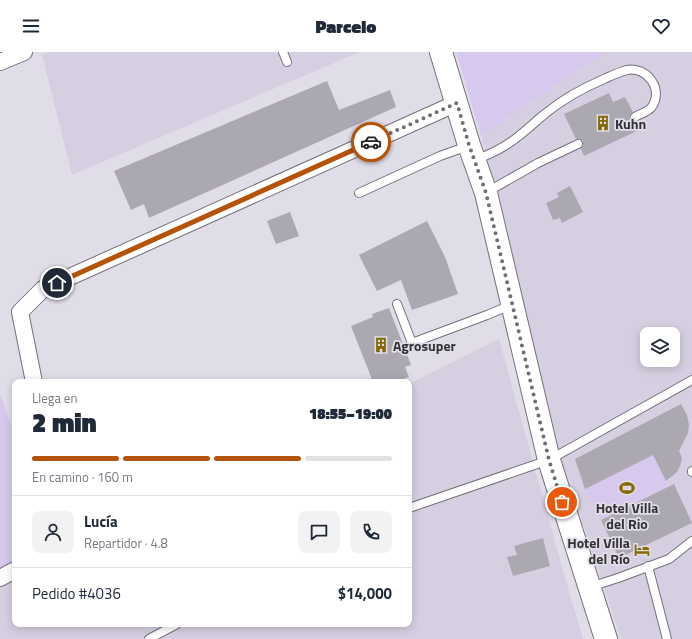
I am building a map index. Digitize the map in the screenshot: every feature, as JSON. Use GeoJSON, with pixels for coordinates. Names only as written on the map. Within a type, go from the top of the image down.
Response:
{"type":"FeatureCollection","features":[{"type":"Feature","properties":{"kind":"main road"},"geometry":{"type":"LineString","coordinates":[[441,52],[486,193],[549,460],[606,639]]}},
{"type":"Feature","properties":{"kind":"street"},"geometry":{"type":"LineString","coordinates":[[0,62],[24,52]]}},
{"type":"Feature","properties":{"kind":"street"},"geometry":{"type":"LineString","coordinates":[[33,379],[20,312],[44,289],[457,103]]}},
{"type":"Feature","properties":{"kind":"street"},"geometry":{"type":"LineString","coordinates":[[0,578],[12,572]]}},
{"type":"Feature","properties":{"kind":"lane"},"geometry":{"type":"LineString","coordinates":[[283,52],[287,62]]}},
{"type":"Feature","properties":{"kind":"lane"},"geometry":{"type":"LineString","coordinates":[[359,192],[440,156],[472,153],[490,154],[511,142],[547,111],[576,93],[626,70],[641,71],[652,80],[655,87],[656,94],[651,107],[646,112],[635,117]]}},
{"type":"Feature","properties":{"kind":"lane"},"geometry":{"type":"LineString","coordinates":[[486,193],[538,163],[578,144]]}},
{"type":"Feature","properties":{"kind":"lane"},"geometry":{"type":"LineString","coordinates":[[397,304],[412,343],[512,305]]}},
{"type":"Feature","properties":{"kind":"lane"},"geometry":{"type":"LineString","coordinates":[[412,507],[549,460],[692,380]]}},
{"type":"Feature","properties":{"kind":"lane"},"geometry":{"type":"LineString","coordinates":[[589,587],[669,559],[692,541]]}},
{"type":"Feature","properties":{"kind":"lane"},"geometry":{"type":"LineString","coordinates":[[648,566],[667,639]]}},
{"type":"Feature","properties":{"kind":"lane"},"geometry":{"type":"LineString","coordinates":[[149,639],[171,627]]}},
{"type":"Feature","properties":{"kind":"shaded area"},"geometry":{"type":"Polygon","coordinates":[[[50,52],[360,52],[72,175],[42,55],[50,52]]]}},
{"type":"Feature","properties":{"kind":"shaded area"},"geometry":{"type":"Polygon","coordinates":[[[456,52],[606,52],[481,136],[456,52]]]}},
{"type":"Feature","properties":{"kind":"shaded area"},"geometry":{"type":"Polygon","coordinates":[[[606,52],[692,52],[692,639],[621,639],[562,461],[481,136],[606,52]]]}},
{"type":"Feature","properties":{"kind":"shaded area"},"geometry":{"type":"Polygon","coordinates":[[[499,339],[583,639],[0,639],[0,587],[12,581],[12,627],[412,627],[412,382],[499,339]]]}},
{"type":"Feature","properties":{"kind":"shaded area"},"geometry":{"type":"Polygon","coordinates":[[[0,394],[12,428],[12,564],[0,570],[0,394]]]}},
{"type":"Feature","properties":{"kind":"shaded area","name":"Hotel Villa del Rio"},"geometry":{"type":"Polygon","coordinates":[[[653,455],[669,486],[601,520],[585,489],[653,455]]]}},
{"type":"Feature","properties":{"kind":"building"},"geometry":{"type":"Polygon","coordinates":[[[327,81],[339,110],[390,90],[396,107],[149,218],[144,204],[131,210],[114,171],[327,81]]]}},
{"type":"Feature","properties":{"kind":"building","name":"Kuhn"},"geometry":{"type":"Polygon","coordinates":[[[609,93],[613,102],[625,97],[633,112],[630,115],[630,119],[633,122],[637,122],[641,129],[584,156],[581,149],[583,141],[576,139],[564,114],[609,93]]]}},
{"type":"Feature","properties":{"kind":"building"},"geometry":{"type":"Polygon","coordinates":[[[570,186],[583,212],[562,223],[560,218],[553,220],[546,203],[559,197],[557,193],[570,186]]]}},
{"type":"Feature","properties":{"kind":"building"},"geometry":{"type":"Polygon","coordinates":[[[290,212],[299,236],[276,244],[267,221],[290,212]]]}},
{"type":"Feature","properties":{"kind":"building"},"geometry":{"type":"Polygon","coordinates":[[[427,221],[445,257],[458,294],[412,310],[401,280],[377,291],[359,255],[427,221]]]}},
{"type":"Feature","properties":{"kind":"building","name":"Agrosuper"},"geometry":{"type":"Polygon","coordinates":[[[389,308],[411,365],[405,367],[409,377],[404,379],[372,379],[351,326],[373,317],[372,314],[389,308]]]}},
{"type":"Feature","properties":{"kind":"building"},"geometry":{"type":"Polygon","coordinates":[[[681,404],[687,415],[689,424],[688,433],[679,451],[682,458],[677,472],[666,481],[653,455],[585,489],[575,459],[681,404]]]}},
{"type":"Feature","properties":{"kind":"building"},"geometry":{"type":"Polygon","coordinates":[[[674,484],[692,523],[619,558],[601,520],[674,484]]]}},
{"type":"Feature","properties":{"kind":"building"},"geometry":{"type":"Polygon","coordinates":[[[543,538],[550,566],[513,576],[507,557],[517,555],[514,546],[543,538]]]}},
{"type":"Feature","properties":{"kind":"way so far"},"geometry":{"type":"LineString","coordinates":[[371,142],[457,103],[469,145],[486,193],[549,460],[562,502]]}},
{"type":"Feature","properties":{"kind":"place","name":"Kuhn"},"geometry":{"type":"Point","coordinates":[603,123]}},
{"type":"Feature","properties":{"kind":"place","name":"Agrosuper"},"geometry":{"type":"Point","coordinates":[381,345]}},
{"type":"Feature","properties":{"kind":"place","name":"Hotel Villa del Rio"},"geometry":{"type":"Point","coordinates":[627,488]}},
{"type":"Feature","properties":{"kind":"place","name":"Hotel Villa del Río"},"geometry":{"type":"Point","coordinates":[642,550]}},
{"type":"Feature","properties":{"kind":"route"},"geometry":{"type":"LineString","coordinates":[[57,283],[371,142]]}}]}
